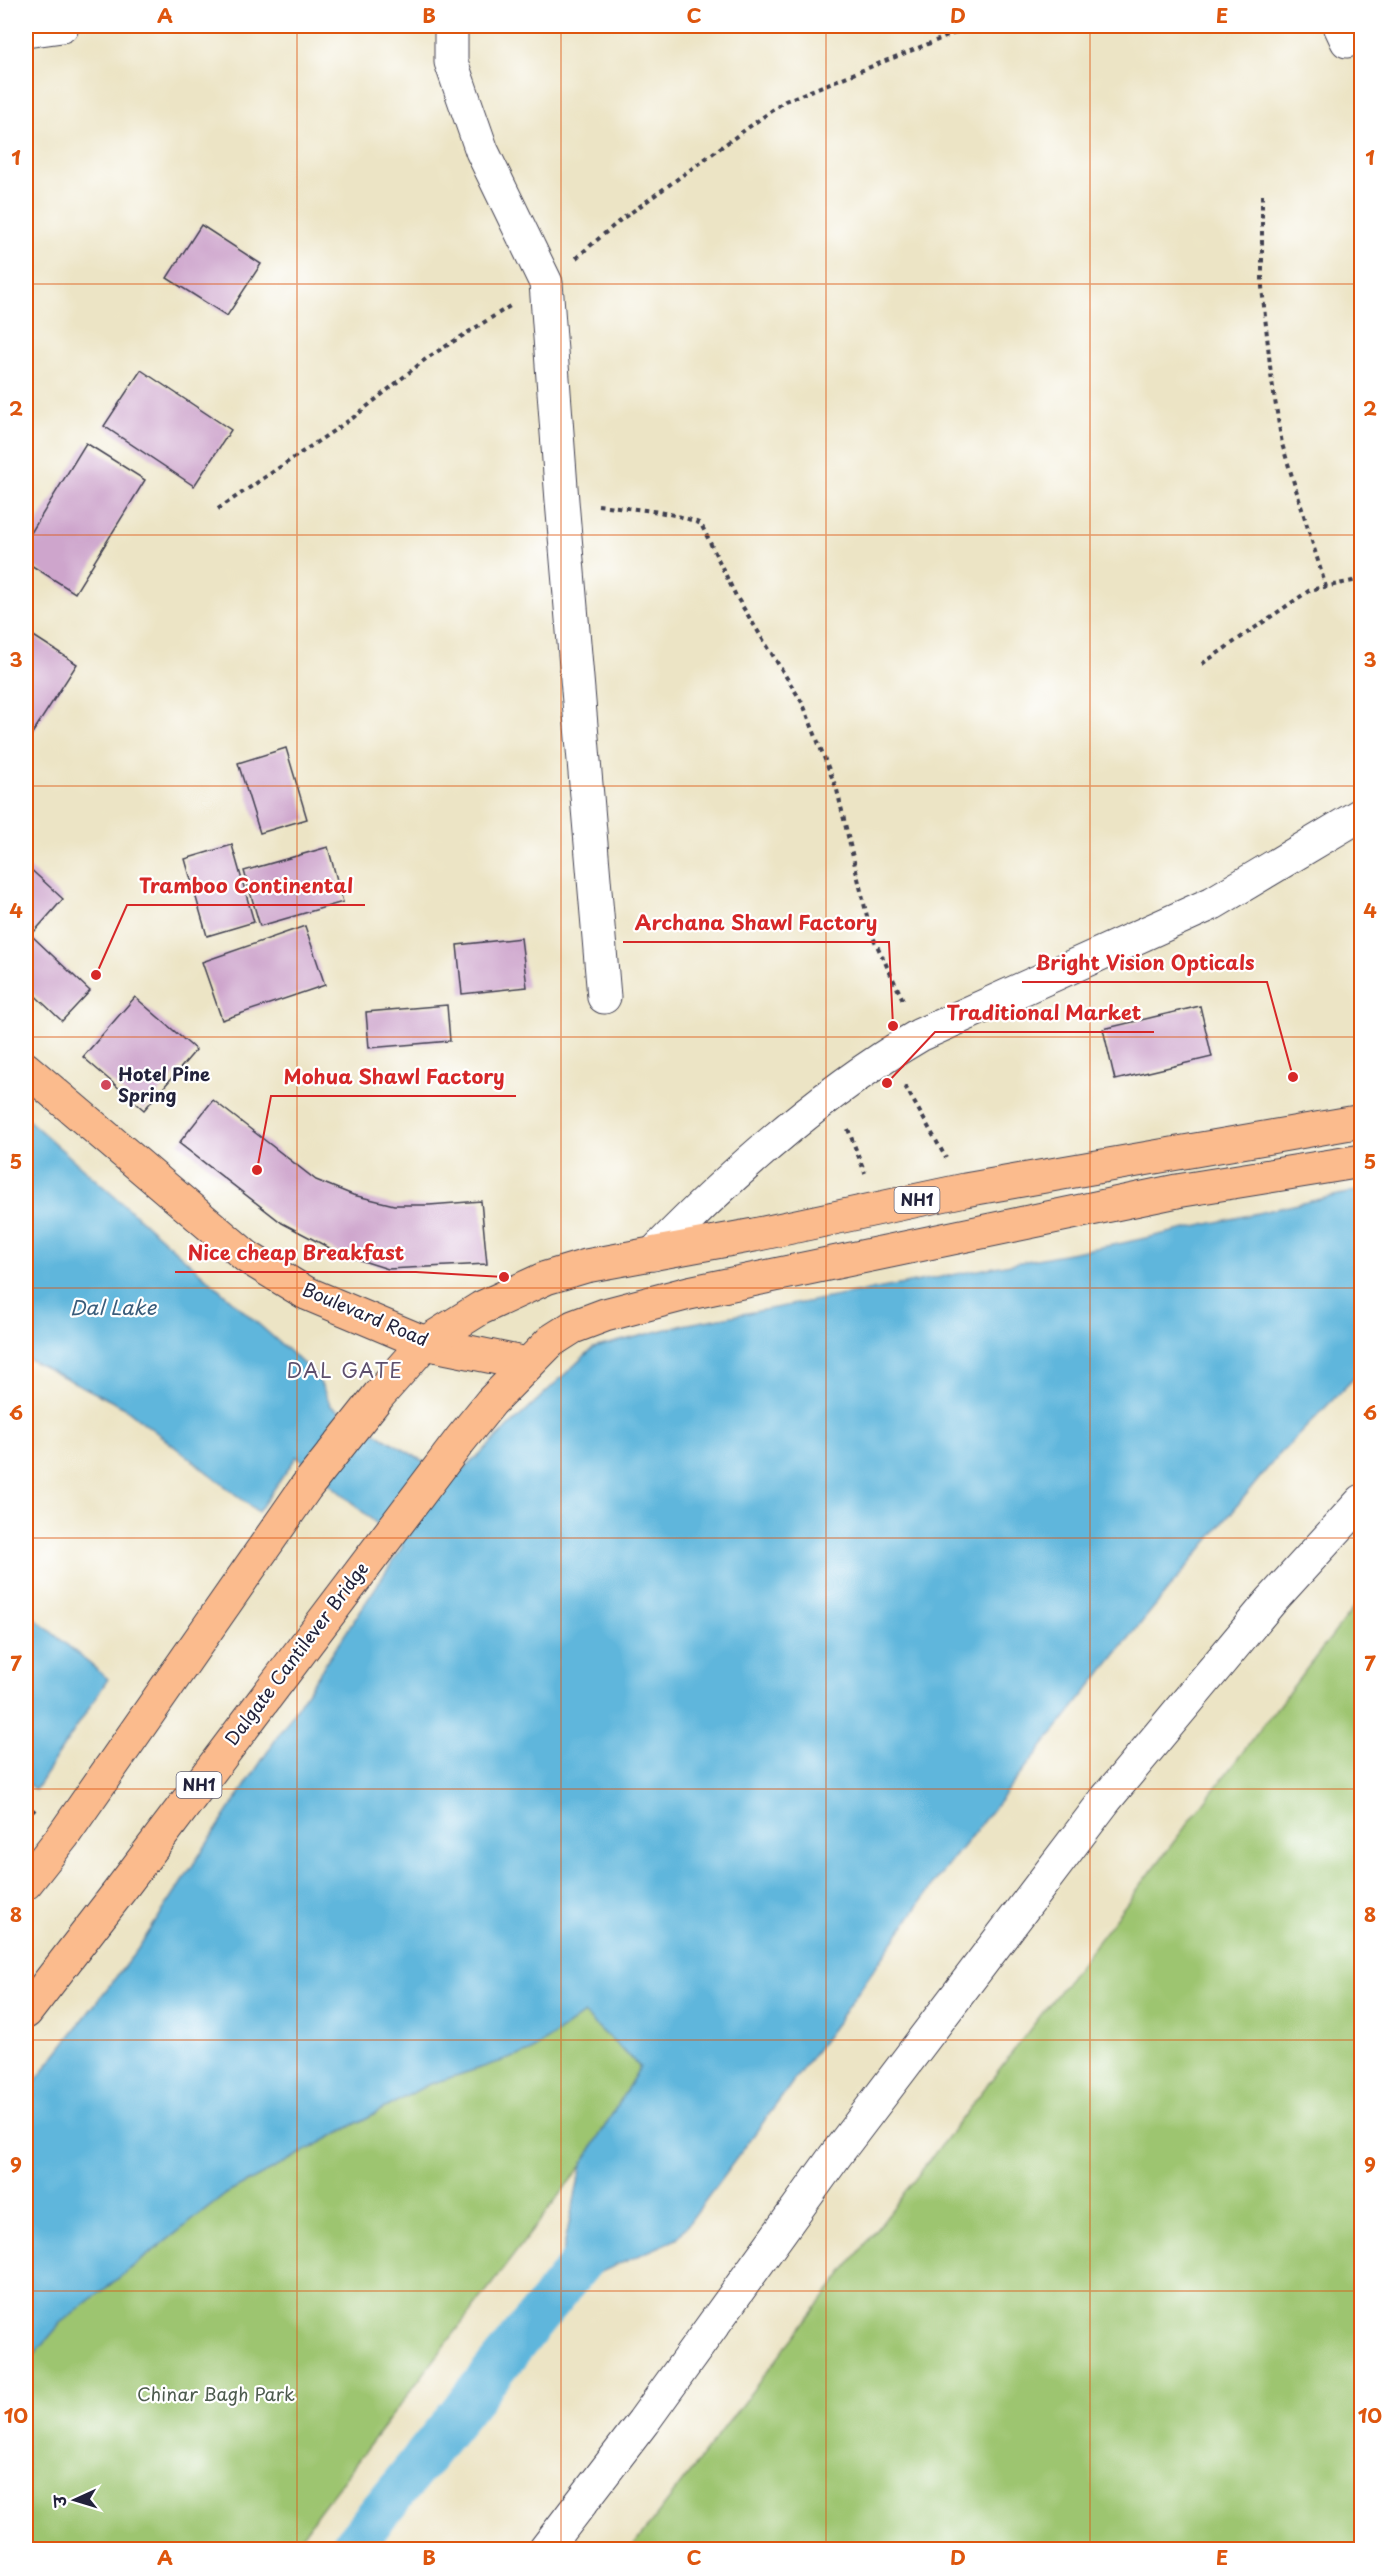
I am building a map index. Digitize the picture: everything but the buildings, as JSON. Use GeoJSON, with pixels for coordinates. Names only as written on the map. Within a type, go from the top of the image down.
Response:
{"type":"FeatureCollection","features":[{"type":"Feature","properties":{"kind":"main road","name":"Boulevard Road"},"geometry":{"type":"LineString","coordinates":[[26,1069],[247,1257],[306,1293],[425,1343],[527,1364]]}},
{"type":"Feature","properties":{"kind":"main road","name":"NH1"},"geometry":{"type":"LineString","coordinates":[[26,1883],[63,1836],[306,1487],[379,1395],[425,1343],[481,1308],[546,1278],[586,1266],[965,1190],[1362,1121]]}},
{"type":"Feature","properties":{"kind":"main road","name":"NH1"},"geometry":{"type":"LineString","coordinates":[[527,1364],[551,1341],[573,1327],[605,1315],[689,1293],[1177,1191],[1362,1161]]}},
{"type":"Feature","properties":{"kind":"main road","name":"Dalgate Cantilever Bridge"},"geometry":{"type":"LineString","coordinates":[[26,2012],[461,1438],[527,1364]]}},
{"type":"Feature","properties":{"kind":"street"},"geometry":{"type":"LineString","coordinates":[[26,31],[62,26]]}},
{"type":"Feature","properties":{"kind":"street"},"geometry":{"type":"LineString","coordinates":[[451,26],[451,62],[482,151],[546,283],[604,997]]}},
{"type":"Feature","properties":{"kind":"street"},"geometry":{"type":"LineString","coordinates":[[653,1254],[707,1199],[834,1092],[887,1054],[920,1035],[1213,903],[1362,814]]}},
{"type":"Feature","properties":{"kind":"street"},"geometry":{"type":"LineString","coordinates":[[545,2550],[643,2422],[835,2156],[1106,1799],[1271,1600],[1362,1501]]}},
{"type":"Feature","properties":{"kind":"path"},"geometry":{"type":"LineString","coordinates":[[218,509],[354,417],[427,358],[546,283],[618,222],[784,101],[973,26]]}},
{"type":"Feature","properties":{"kind":"path"},"geometry":{"type":"LineString","coordinates":[[1262,195],[1262,287],[1271,375],[1282,444],[1326,587]]}},
{"type":"Feature","properties":{"kind":"path"},"geometry":{"type":"LineString","coordinates":[[562,501],[660,512],[684,516],[701,524],[736,596],[803,704],[837,790],[871,933],[920,1035]]}},
{"type":"Feature","properties":{"kind":"path"},"geometry":{"type":"LineString","coordinates":[[1202,664],[1310,590],[1362,579]]}},
{"type":"Feature","properties":{"kind":"path"},"geometry":{"type":"LineString","coordinates":[[887,1054],[965,1190]]}},
{"type":"Feature","properties":{"kind":"path"},"geometry":{"type":"LineString","coordinates":[[834,1092],[879,1208]]}},
{"type":"Feature","properties":{"kind":"green space"},"geometry":{"type":"Polygon","coordinates":[[[1361,1598],[1361,2549],[631,2549],[1361,1598]]]}},
{"type":"Feature","properties":{"kind":"green space","name":"Chinar Bagh Park"},"geometry":{"type":"Polygon","coordinates":[[[584,2014],[640,2067],[582,2165],[293,2549],[26,2550],[26,2364],[61,2323],[226,2194],[427,2085],[530,2052],[584,2014]]]}},
{"type":"Feature","properties":{"kind":"water","name":"Dal Lake"},"geometry":{"type":"Polygon","coordinates":[[[26,1118],[317,1376],[331,1406],[453,1479],[593,1348],[683,1325],[1123,1243],[1361,1190],[1361,1371],[1276,1458],[937,1879],[837,2022],[677,2239],[592,2276],[561,2260],[582,2165],[640,2067],[584,2014],[530,2052],[427,2085],[226,2194],[61,2323],[26,2364],[26,2093],[137,1950],[403,1546],[297,1456],[258,1512],[125,1408],[26,1358],[26,1118]]]}},
{"type":"Feature","properties":{"kind":"water"},"geometry":{"type":"Polygon","coordinates":[[[26,1611],[108,1679],[35,1790],[26,1782],[26,1611]]]}},
{"type":"Feature","properties":{"kind":"waterway"},"geometry":{"type":"LineString","coordinates":[[349,2550],[614,2222]]}},
{"type":"Feature","properties":{"kind":"place","name":"Tramboo Continental"},"geometry":{"type":"Point","coordinates":[96,975]}},
{"type":"Feature","properties":{"kind":"place","name":"Archana Shawl Factory"},"geometry":{"type":"Point","coordinates":[893,1026]}},
{"type":"Feature","properties":{"kind":"place","name":"Bright Vision Opticals"},"geometry":{"type":"Point","coordinates":[1293,1077]}},
{"type":"Feature","properties":{"kind":"place","name":"Traditional Market"},"geometry":{"type":"Point","coordinates":[887,1083]}},
{"type":"Feature","properties":{"kind":"place","name":"Hotel Pine Spring"},"geometry":{"type":"Point","coordinates":[106,1085]}},
{"type":"Feature","properties":{"kind":"place","name":"Mohua Shawl Factory"},"geometry":{"type":"Point","coordinates":[257,1170]}},
{"type":"Feature","properties":{"kind":"place","name":"Nice cheap Breakfast"},"geometry":{"type":"Point","coordinates":[504,1277]}},
{"type":"Feature","properties":{"kind":"district","name":"DAL GATE"},"geometry":{"type":"Point","coordinates":[345,1371]}}]}
